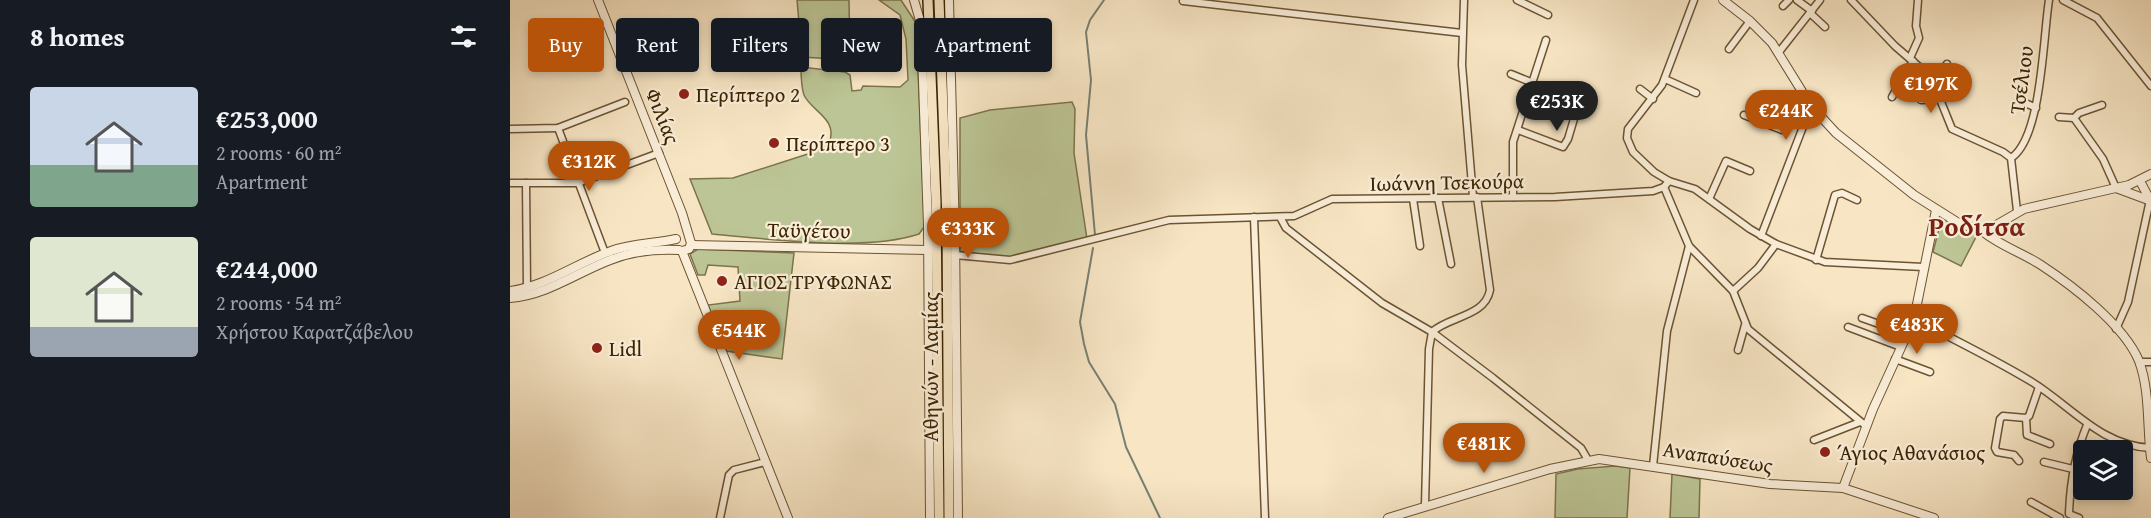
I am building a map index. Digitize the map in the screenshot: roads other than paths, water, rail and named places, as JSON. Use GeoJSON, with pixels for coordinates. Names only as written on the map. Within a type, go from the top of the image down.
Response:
{"type":"FeatureCollection","features":[{"type":"Feature","properties":{"kind":"main road","name":"Αθηνών - Λαμίας"},"geometry":{"type":"LineString","coordinates":[[928,0],[936,201],[939,518]]}},
{"type":"Feature","properties":{"kind":"main road","name":"Αθηνών - Λαμίας"},"geometry":{"type":"LineString","coordinates":[[939,0],[947,211],[949,518]]}},
{"type":"Feature","properties":{"kind":"street","name":"Φιλίας"},"geometry":{"type":"LineString","coordinates":[[598,0],[682,213],[690,241]]}},
{"type":"Feature","properties":{"kind":"street"},"geometry":{"type":"LineString","coordinates":[[914,0],[921,24],[927,250],[930,518]]}},
{"type":"Feature","properties":{"kind":"street"},"geometry":{"type":"LineString","coordinates":[[949,0],[958,518]]}},
{"type":"Feature","properties":{"kind":"street"},"geometry":{"type":"LineString","coordinates":[[1432,332],[1477,309],[1488,296],[1463,85],[1464,0]]}},
{"type":"Feature","properties":{"kind":"street"},"geometry":{"type":"LineString","coordinates":[[1517,0],[1548,15]]}},
{"type":"Feature","properties":{"kind":"street"},"geometry":{"type":"LineString","coordinates":[[1694,0],[1665,79],[1653,99],[1631,123],[1627,138],[1633,152],[1641,161],[1669,181],[1695,189],[1761,236],[1816,260],[1923,267]]}},
{"type":"Feature","properties":{"kind":"street"},"geometry":{"type":"LineString","coordinates":[[1723,0],[1750,21],[1779,52],[1809,103],[1836,134],[1936,210],[1959,224],[1981,230],[2055,275],[2083,297],[2116,329],[2139,362],[2151,458]]}},
{"type":"Feature","properties":{"kind":"street"},"geometry":{"type":"LineString","coordinates":[[1783,6],[1788,0]]}},
{"type":"Feature","properties":{"kind":"street"},"geometry":{"type":"LineString","coordinates":[[1797,0],[1825,27]]}},
{"type":"Feature","properties":{"kind":"street"},"geometry":{"type":"LineString","coordinates":[[1779,52],[1821,0]]}},
{"type":"Feature","properties":{"kind":"street"},"geometry":{"type":"LineString","coordinates":[[1851,0],[1934,81],[1952,129],[2003,152],[2011,158],[2017,211]]}},
{"type":"Feature","properties":{"kind":"street"},"geometry":{"type":"LineString","coordinates":[[1892,97],[1911,60],[1919,38],[1916,26],[1918,0]]}},
{"type":"Feature","properties":{"kind":"street","name":"Τσέλιου"},"geometry":{"type":"LineString","coordinates":[[2011,158],[2019,151],[2033,123],[2049,0]]}},
{"type":"Feature","properties":{"kind":"street"},"geometry":{"type":"LineString","coordinates":[[2063,0],[2101,22],[2151,86]]}},
{"type":"Feature","properties":{"kind":"street"},"geometry":{"type":"LineString","coordinates":[[2076,7],[2079,0]]}},
{"type":"Feature","properties":{"kind":"street"},"geometry":{"type":"LineString","coordinates":[[1184,1],[1462,33]]}},
{"type":"Feature","properties":{"kind":"street"},"geometry":{"type":"LineString","coordinates":[[1729,49],[1750,21]]}},
{"type":"Feature","properties":{"kind":"street"},"geometry":{"type":"LineString","coordinates":[[1513,197],[1512,150],[1546,40]]}},
{"type":"Feature","properties":{"kind":"street"},"geometry":{"type":"LineString","coordinates":[[1934,81],[1947,64]]}},
{"type":"Feature","properties":{"kind":"street"},"geometry":{"type":"LineString","coordinates":[[1511,74],[1533,83]]}},
{"type":"Feature","properties":{"kind":"street"},"geometry":{"type":"LineString","coordinates":[[1665,79],[1696,93]]}},
{"type":"Feature","properties":{"kind":"street"},"geometry":{"type":"LineString","coordinates":[[1640,89],[1653,99]]}},
{"type":"Feature","properties":{"kind":"street"},"geometry":{"type":"LineString","coordinates":[[1921,100],[1940,99]]}},
{"type":"Feature","properties":{"kind":"street"},"geometry":{"type":"LineString","coordinates":[[2019,100],[2036,108]]}},
{"type":"Feature","properties":{"kind":"street"},"geometry":{"type":"LineString","coordinates":[[510,129],[558,128],[626,102]]}},
{"type":"Feature","properties":{"kind":"street"},"geometry":{"type":"LineString","coordinates":[[1518,130],[1563,147],[1568,139],[1578,102]]}},
{"type":"Feature","properties":{"kind":"street"},"geometry":{"type":"LineString","coordinates":[[1744,115],[1782,130],[1809,103]]}},
{"type":"Feature","properties":{"kind":"street"},"geometry":{"type":"LineString","coordinates":[[1761,236],[1809,103]]}},
{"type":"Feature","properties":{"kind":"street"},"geometry":{"type":"LineString","coordinates":[[2059,117],[2074,118],[2079,113],[2102,105]]}},
{"type":"Feature","properties":{"kind":"street"},"geometry":{"type":"LineString","coordinates":[[2074,118],[2103,159],[2116,188],[2150,200]]}},
{"type":"Feature","properties":{"kind":"street"},"geometry":{"type":"LineString","coordinates":[[558,128],[605,253]]}},
{"type":"Feature","properties":{"kind":"street"},"geometry":{"type":"LineString","coordinates":[[510,183],[578,183],[659,153]]}},
{"type":"Feature","properties":{"kind":"street"},"geometry":{"type":"LineString","coordinates":[[1709,200],[1726,161],[1750,171]]}},
{"type":"Feature","properties":{"kind":"street"},"geometry":{"type":"LineString","coordinates":[[1981,230],[1999,224],[2017,211],[2116,188],[2140,181],[2151,174]]}},
{"type":"Feature","properties":{"kind":"street"},"geometry":{"type":"LineString","coordinates":[[1669,181],[1664,187],[1689,246],[1732,291],[1745,325],[1762,343],[1863,424]]}},
{"type":"Feature","properties":{"kind":"street"},"geometry":{"type":"LineString","coordinates":[[2116,329],[2128,302],[2150,200],[2140,181]]}},
{"type":"Feature","properties":{"kind":"street"},"geometry":{"type":"LineString","coordinates":[[526,183],[527,287]]}},
{"type":"Feature","properties":{"kind":"street","name":"Ιωάννη Τσεκούρα"},"geometry":{"type":"LineString","coordinates":[[955,255],[1010,260],[1169,220],[1280,218],[1303,214],[1332,199],[1598,195],[1664,187]]}},
{"type":"Feature","properties":{"kind":"street"},"geometry":{"type":"LineString","coordinates":[[1816,260],[1835,195],[1842,193],[1857,200]]}},
{"type":"Feature","properties":{"kind":"street"},"geometry":{"type":"LineString","coordinates":[[1438,198],[1451,264]]}},
{"type":"Feature","properties":{"kind":"street"},"geometry":{"type":"LineString","coordinates":[[1413,199],[1420,246]]}},
{"type":"Feature","properties":{"kind":"street"},"geometry":{"type":"LineString","coordinates":[[1843,488],[1863,424],[1914,319],[1936,210]]}},
{"type":"Feature","properties":{"kind":"street"},"geometry":{"type":"LineString","coordinates":[[682,213],[675,246],[680,251],[788,518]]}},
{"type":"Feature","properties":{"kind":"street"},"geometry":{"type":"LineString","coordinates":[[1254,217],[1265,518]]}},
{"type":"Feature","properties":{"kind":"street"},"geometry":{"type":"LineString","coordinates":[[1280,218],[1286,228],[1367,292],[1432,332],[1581,448],[1588,460]]}},
{"type":"Feature","properties":{"kind":"street"},"geometry":{"type":"LineString","coordinates":[[510,291],[527,287],[605,253],[634,244],[677,237]]}},
{"type":"Feature","properties":{"kind":"street","name":"Ταϋγέτου"},"geometry":{"type":"LineString","coordinates":[[677,237],[690,241],[927,250]]}},
{"type":"Feature","properties":{"kind":"street"},"geometry":{"type":"LineString","coordinates":[[510,298],[544,291],[622,255],[644,251],[680,251],[690,241]]}},
{"type":"Feature","properties":{"kind":"street"},"geometry":{"type":"LineString","coordinates":[[1732,291],[1758,268],[1776,244]]}},
{"type":"Feature","properties":{"kind":"street"},"geometry":{"type":"LineString","coordinates":[[1653,466],[1667,331],[1689,246]]}},
{"type":"Feature","properties":{"kind":"street"},"geometry":{"type":"LineString","coordinates":[[1862,318],[1907,334]]}},
{"type":"Feature","properties":{"kind":"street"},"geometry":{"type":"LineString","coordinates":[[1914,319],[2038,387],[2087,425],[2126,443],[2150,448]]}},
{"type":"Feature","properties":{"kind":"street"},"geometry":{"type":"LineString","coordinates":[[1738,350],[1745,325]]}},
{"type":"Feature","properties":{"kind":"street"},"geometry":{"type":"LineString","coordinates":[[1848,327],[1901,347]]}},
{"type":"Feature","properties":{"kind":"street"},"geometry":{"type":"LineString","coordinates":[[1425,505],[1429,349],[1432,332]]}},
{"type":"Feature","properties":{"kind":"street"},"geometry":{"type":"LineString","coordinates":[[1895,359],[1930,372]]}},
{"type":"Feature","properties":{"kind":"street"},"geometry":{"type":"LineString","coordinates":[[2139,362],[2151,362]]}},
{"type":"Feature","properties":{"kind":"street"},"geometry":{"type":"LineString","coordinates":[[2019,461],[2014,455],[1997,452],[2000,419],[2007,416],[2026,418],[2030,416],[2038,387]]}},
{"type":"Feature","properties":{"kind":"street"},"geometry":{"type":"LineString","coordinates":[[2026,418],[2027,435],[2050,444]]}},
{"type":"Feature","properties":{"kind":"street"},"geometry":{"type":"LineString","coordinates":[[1814,440],[1863,424]]}},
{"type":"Feature","properties":{"kind":"street"},"geometry":{"type":"LineString","coordinates":[[2082,440],[2087,425]]}},
{"type":"Feature","properties":{"kind":"street","name":"Αναπαύσεως"},"geometry":{"type":"LineString","coordinates":[[1388,518],[1542,471],[1588,460],[1611,460],[1770,484],[1843,488],[1935,518]]}},
{"type":"Feature","properties":{"kind":"street"},"geometry":{"type":"LineString","coordinates":[[720,518],[729,475],[734,470],[765,462]]}},
{"type":"Feature","properties":{"kind":"street"},"geometry":{"type":"LineString","coordinates":[[2044,462],[2073,469],[2068,516],[2079,518]]}},
{"type":"Feature","properties":{"kind":"street"},"geometry":{"type":"LineString","coordinates":[[2031,502],[2060,518]]}},
{"type":"Feature","properties":{"kind":"waterway"},"geometry":{"type":"LineString","coordinates":[[1095,235],[1086,135],[1091,80],[1086,32],[1090,20],[1104,0]]}},
{"type":"Feature","properties":{"kind":"waterway"},"geometry":{"type":"LineString","coordinates":[[1093,248],[1080,322],[1084,344],[1089,362],[1115,404],[1126,447],[1160,518]]}},
{"type":"Feature","properties":{"kind":"place","name":"Περίπτερο 2"},"geometry":{"type":"Point","coordinates":[684,94]}},
{"type":"Feature","properties":{"kind":"place","name":"Περίπτερο 3"},"geometry":{"type":"Point","coordinates":[774,143]}},
{"type":"Feature","properties":{"kind":"place","name":"ΑΓΙΟΣ ΤΡΥΦΩΝΑΣ"},"geometry":{"type":"Point","coordinates":[722,281]}},
{"type":"Feature","properties":{"kind":"place","name":"Lidl"},"geometry":{"type":"Point","coordinates":[597,348]}},
{"type":"Feature","properties":{"kind":"place","name":"Άγιος Αθανάσιος"},"geometry":{"type":"Point","coordinates":[1825,452]}},
{"type":"Feature","properties":{"kind":"district","name":"Ροδίτσα"},"geometry":{"type":"Point","coordinates":[1977,226]}}]}
